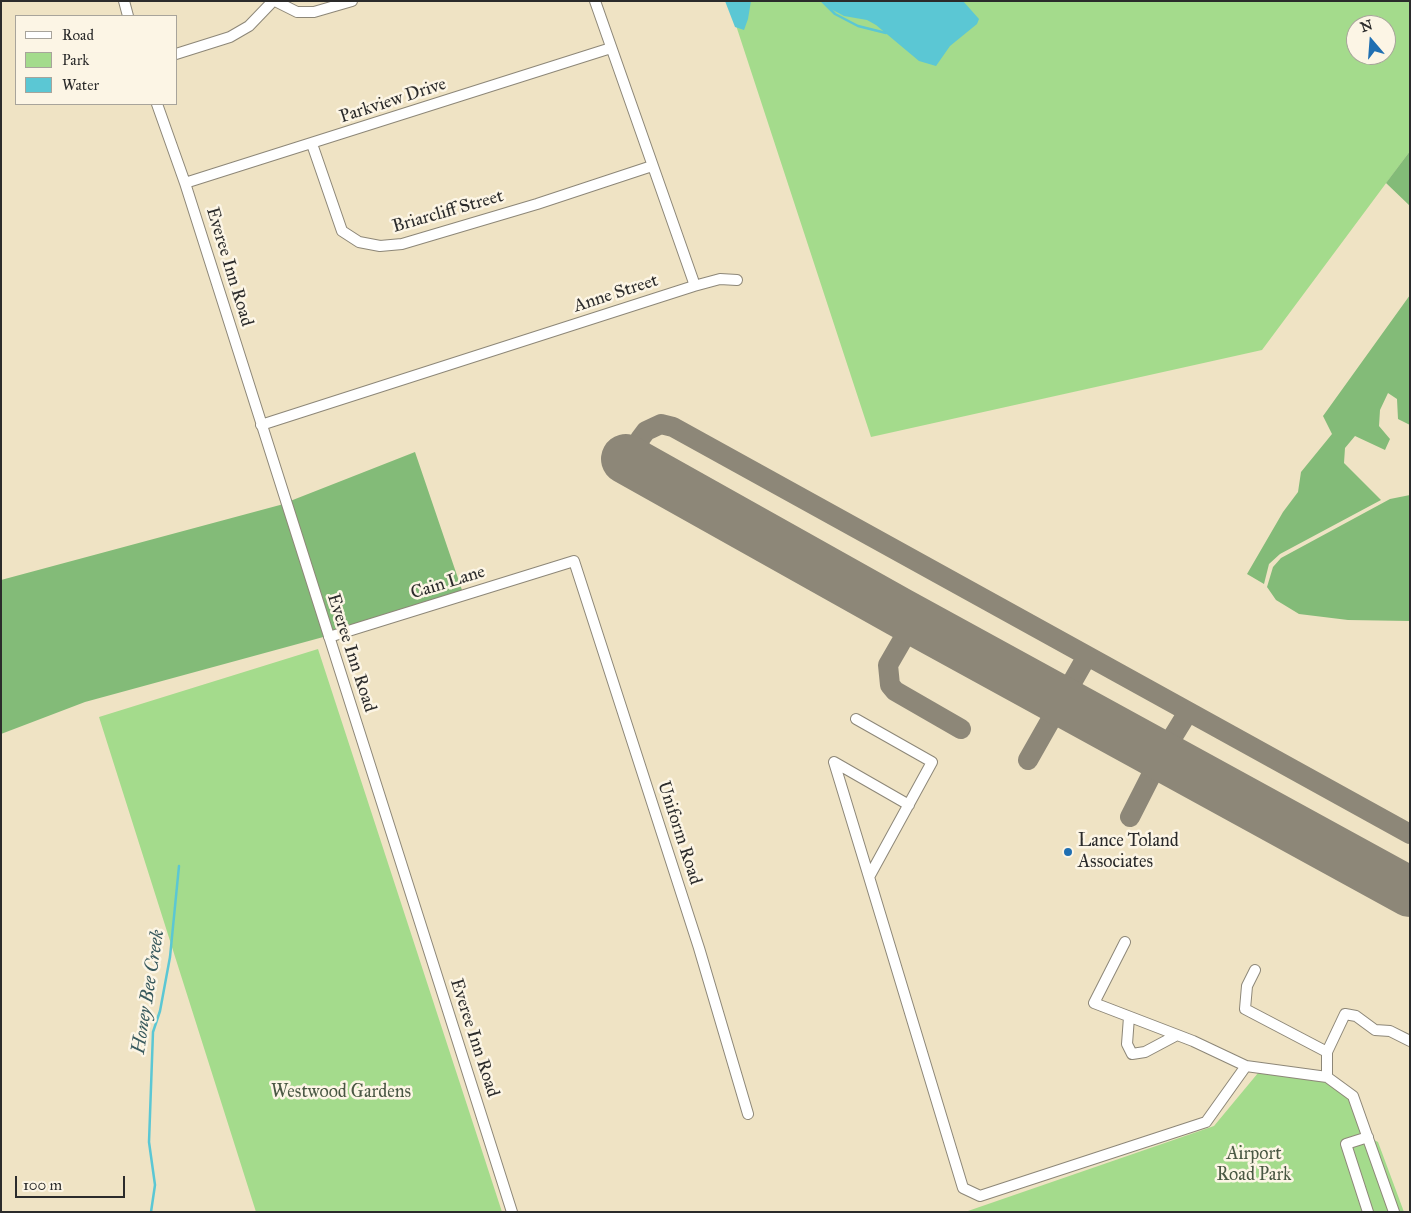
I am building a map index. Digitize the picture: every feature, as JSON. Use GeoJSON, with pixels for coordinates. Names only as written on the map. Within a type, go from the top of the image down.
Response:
{"type":"FeatureCollection","features":[{"type":"Feature","properties":{"kind":"street"},"geometry":{"type":"LineString","coordinates":[[124,1],[128,15]]}},
{"type":"Feature","properties":{"kind":"street"},"geometry":{"type":"LineString","coordinates":[[178,53],[230,37],[249,26],[274,1],[297,12],[314,12],[352,1]]}},
{"type":"Feature","properties":{"kind":"street"},"geometry":{"type":"LineString","coordinates":[[595,1],[694,280],[694,286]]}},
{"type":"Feature","properties":{"kind":"street","name":"Parkview Drive"},"geometry":{"type":"LineString","coordinates":[[185,183],[611,48]]}},
{"type":"Feature","properties":{"kind":"street","name":"Everee Inn Road"},"geometry":{"type":"LineString","coordinates":[[157,105],[185,183],[512,1212]]}},
{"type":"Feature","properties":{"kind":"street","name":"Briarcliff Street"},"geometry":{"type":"LineString","coordinates":[[312,144],[342,231],[358,242],[380,246],[402,244],[537,204],[652,166]]}},
{"type":"Feature","properties":{"kind":"street","name":"Anne Street"},"geometry":{"type":"LineString","coordinates":[[261,425],[694,286],[720,279],[737,280]]}},
{"type":"Feature","properties":{"kind":"street","name":"Cain Lane"},"geometry":{"type":"LineString","coordinates":[[329,636],[574,561],[574,564]]}},
{"type":"Feature","properties":{"kind":"street","name":"Uniform Road"},"geometry":{"type":"LineString","coordinates":[[574,564],[699,948],[748,1114]]}},
{"type":"Feature","properties":{"kind":"street"},"geometry":{"type":"LineString","coordinates":[[856,720],[932,762],[869,877]]}},
{"type":"Feature","properties":{"kind":"street"},"geometry":{"type":"LineString","coordinates":[[909,805],[834,762],[963,1188],[980,1196],[1206,1122],[1246,1066]]}},
{"type":"Feature","properties":{"kind":"street"},"geometry":{"type":"LineString","coordinates":[[1125,942],[1094,1003],[1178,1035],[1246,1066],[1327,1077],[1353,1096],[1394,1212]]}},
{"type":"Feature","properties":{"kind":"street"},"geometry":{"type":"LineString","coordinates":[[1255,970],[1247,986],[1245,1009],[1327,1052]]}},
{"type":"Feature","properties":{"kind":"street"},"geometry":{"type":"LineString","coordinates":[[1327,1077],[1327,1052],[1345,1014],[1356,1016],[1375,1030],[1390,1031],[1410,1041]]}},
{"type":"Feature","properties":{"kind":"street"},"geometry":{"type":"LineString","coordinates":[[1129,1017],[1127,1044],[1132,1054],[1145,1052],[1178,1035]]}},
{"type":"Feature","properties":{"kind":"street"},"geometry":{"type":"LineString","coordinates":[[1368,1136],[1346,1144],[1368,1212]]}},
{"type":"Feature","properties":{"kind":"green space"},"geometry":{"type":"Polygon","coordinates":[[[728,1],[1410,1],[1410,151],[1262,350],[871,437],[728,1]]]}},
{"type":"Feature","properties":{"kind":"green space"},"geometry":{"type":"Polygon","coordinates":[[[1410,151],[1410,206],[1386,183],[1410,151]]]}},
{"type":"Feature","properties":{"kind":"green space"},"geometry":{"type":"Polygon","coordinates":[[[1410,295],[1410,425],[1398,419],[1397,399],[1388,393],[1380,410],[1379,426],[1390,439],[1385,450],[1355,436],[1345,448],[1344,463],[1381,500],[1280,554],[1269,564],[1264,584],[1247,574],[1283,512],[1298,492],[1301,472],[1332,434],[1323,416],[1410,295]]]}},
{"type":"Feature","properties":{"kind":"green space"},"geometry":{"type":"Polygon","coordinates":[[[415,452],[463,593],[327,636],[85,702],[1,734],[1,580],[280,505],[415,452]]]}},
{"type":"Feature","properties":{"kind":"green space"},"geometry":{"type":"Polygon","coordinates":[[[1410,495],[1410,621],[1348,620],[1299,614],[1276,600],[1267,587],[1273,567],[1281,558],[1390,499],[1410,495]]]}},
{"type":"Feature","properties":{"kind":"green space","name":"Westwood Gardens"},"geometry":{"type":"Polygon","coordinates":[[[318,649],[502,1212],[256,1212],[99,717],[318,649]]]}},
{"type":"Feature","properties":{"kind":"green space","name":"Airport Road Park"},"geometry":{"type":"Polygon","coordinates":[[[1258,1073],[1316,1079],[1346,1090],[1372,1139],[1378,1142],[1404,1212],[965,1212],[1214,1126],[1258,1073]]]}},
{"type":"Feature","properties":{"kind":"water"},"geometry":{"type":"Polygon","coordinates":[[[725,1],[751,1],[744,30],[735,27],[725,1]]]}},
{"type":"Feature","properties":{"kind":"water"},"geometry":{"type":"Polygon","coordinates":[[[824,1],[963,1],[979,19],[977,24],[950,46],[936,66],[919,61],[876,25],[867,20],[844,16],[831,9],[824,1]]]}},
{"type":"Feature","properties":{"kind":"waterway"},"geometry":{"type":"LineString","coordinates":[[822,1],[835,14],[858,26],[886,33]]}},
{"type":"Feature","properties":{"kind":"waterway","name":"Honey Bee Creek"},"geometry":{"type":"LineString","coordinates":[[151,1212],[155,1185],[149,1142],[153,1032],[160,1011],[170,957],[179,866]]}},
{"type":"Feature","properties":{"kind":"taxiway"},"geometry":{"type":"LineString","coordinates":[[637,465],[640,439],[646,431],[661,424],[673,427],[1410,834]]}},
{"type":"Feature","properties":{"kind":"taxiway"},"geometry":{"type":"LineString","coordinates":[[914,620],[888,665],[890,685],[895,691],[961,729]]}},
{"type":"Feature","properties":{"kind":"taxiway"},"geometry":{"type":"LineString","coordinates":[[1028,760],[1087,656]]}},
{"type":"Feature","properties":{"kind":"taxiway"},"geometry":{"type":"LineString","coordinates":[[1130,817],[1161,756],[1188,712]]}},
{"type":"Feature","properties":{"kind":"runway"},"geometry":{"type":"LineString","coordinates":[[626,459],[899,612],[1410,892]]}},
{"type":"Feature","properties":{"kind":"place","name":"Lance Toland Associates"},"geometry":{"type":"Point","coordinates":[1068,852]}}]}
